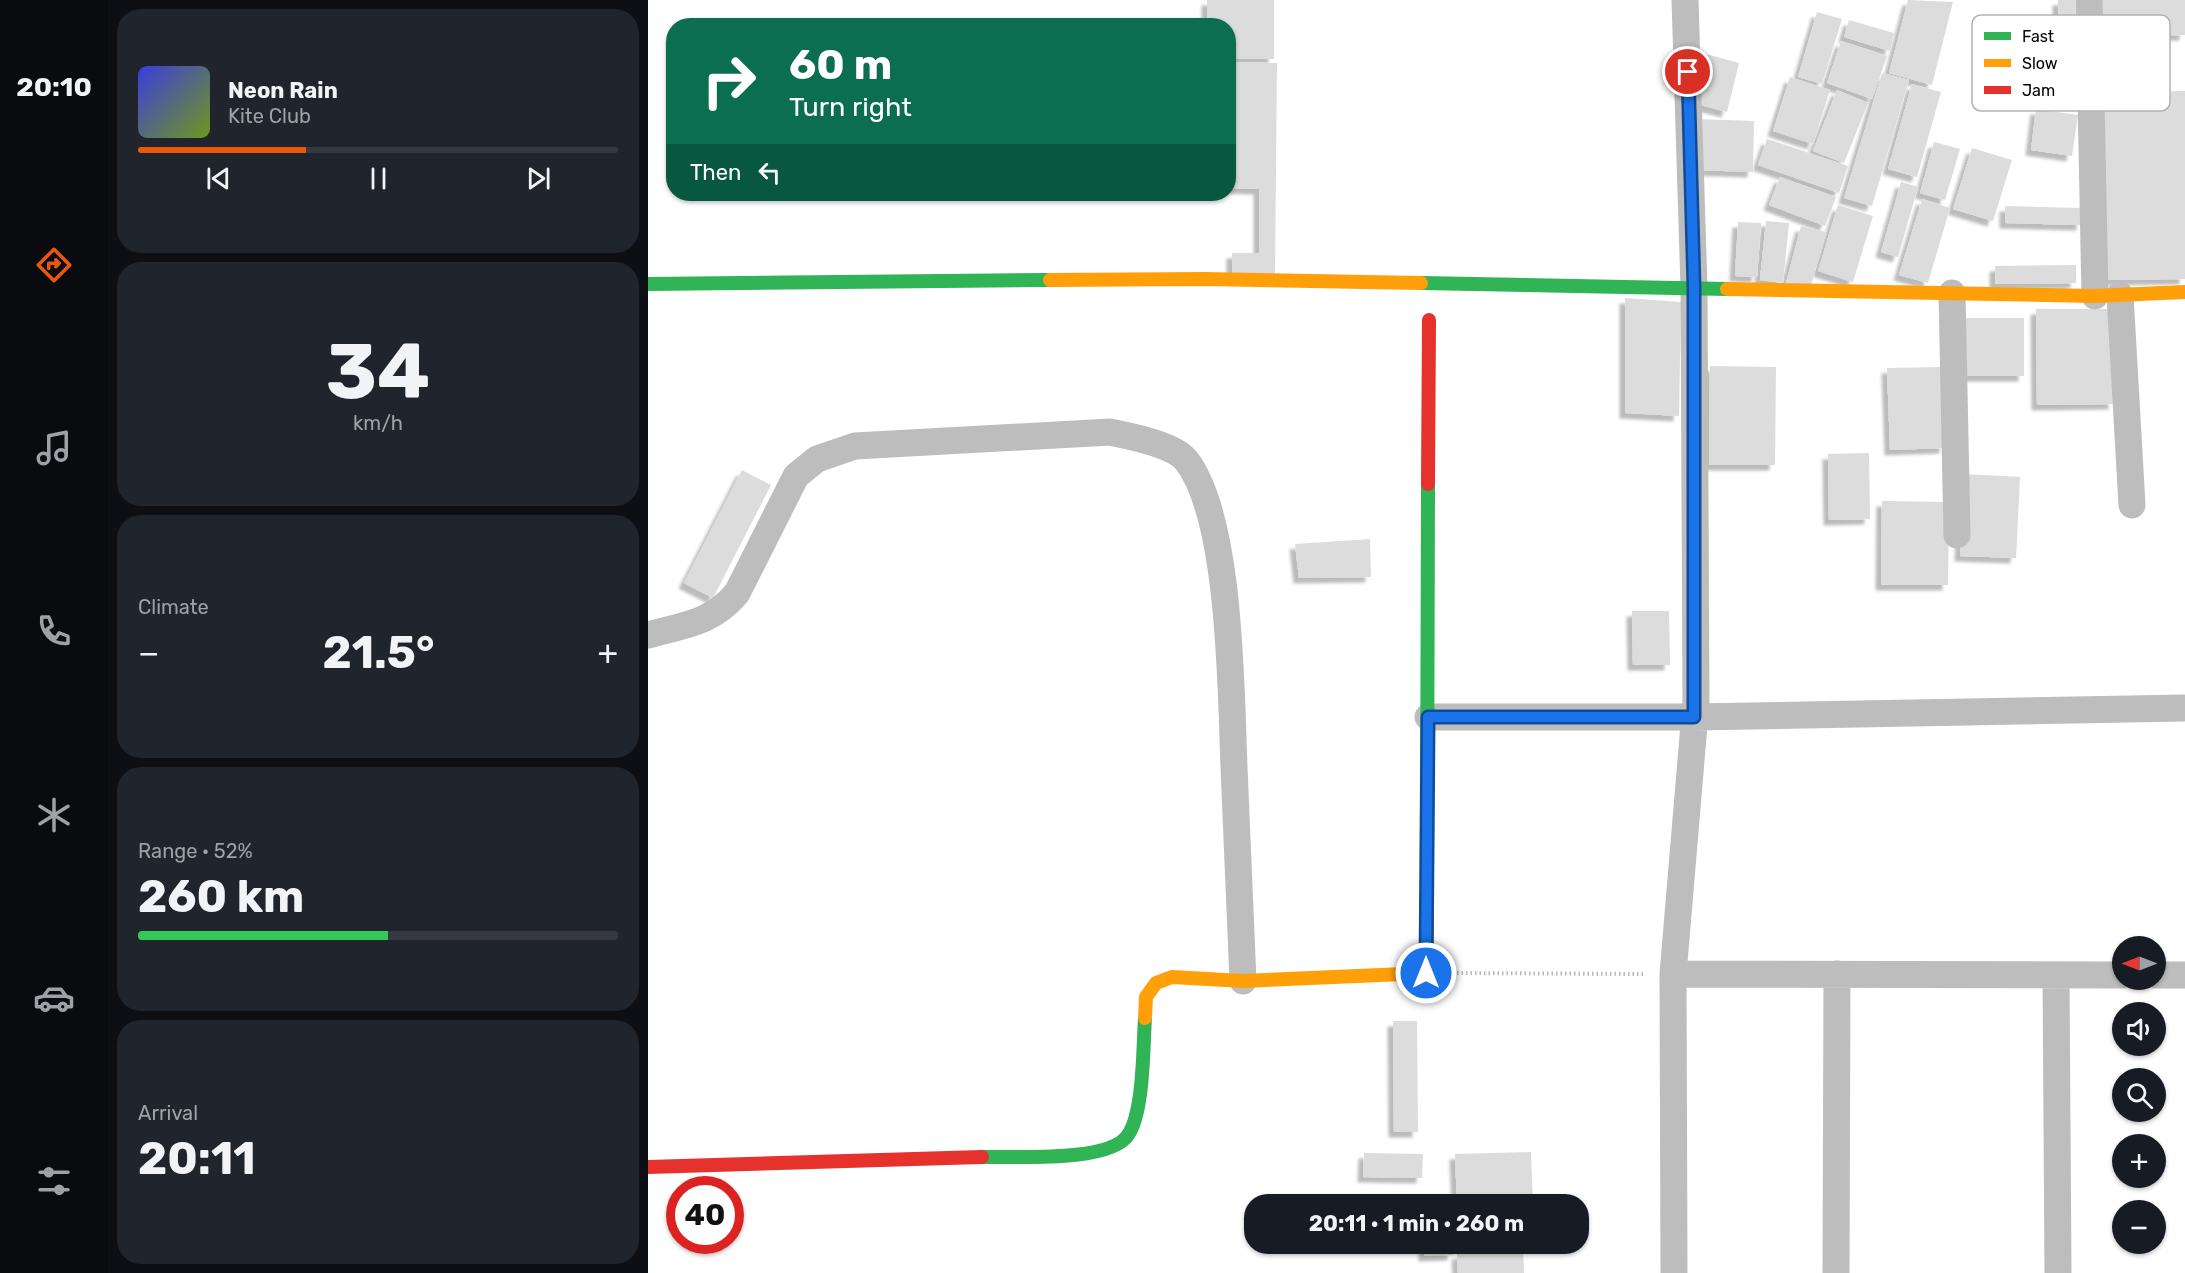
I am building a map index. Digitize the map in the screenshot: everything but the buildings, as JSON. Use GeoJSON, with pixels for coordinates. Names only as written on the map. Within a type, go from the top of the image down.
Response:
{"type":"FeatureCollection","features":[{"type":"Feature","properties":{"kind":"street"},"geometry":{"type":"LineString","coordinates":[[1674,1273],[1673,974],[1694,717],[1694,287],[1685,0]]}},
{"type":"Feature","properties":{"kind":"street"},"geometry":{"type":"LineString","coordinates":[[2089,0],[2090,15]]}},
{"type":"Feature","properties":{"kind":"street"},"geometry":{"type":"LineString","coordinates":[[2096,111],[2108,296],[2132,505]]}},
{"type":"Feature","properties":{"kind":"street"},"geometry":{"type":"LineString","coordinates":[[648,284],[1204,279],[2108,296],[2185,292]]}},
{"type":"Feature","properties":{"kind":"street"},"geometry":{"type":"LineString","coordinates":[[1952,293],[1957,535]]}},
{"type":"Feature","properties":{"kind":"street"},"geometry":{"type":"LineString","coordinates":[[648,1167],[1086,1154],[1116,1148],[1130,1134],[1136,1108],[1146,997],[1156,983],[1172,977],[1243,981],[1426,973],[1429,320]]}},
{"type":"Feature","properties":{"kind":"street"},"geometry":{"type":"LineString","coordinates":[[648,635],[704,620],[723,609],[737,593],[796,476],[817,459],[855,446],[1110,432],[1148,439],[1185,458],[1205,496],[1220,565],[1229,660],[1243,981]]}},
{"type":"Feature","properties":{"kind":"street"},"geometry":{"type":"LineString","coordinates":[[1428,717],[1694,717],[2185,708]]}},
{"type":"Feature","properties":{"kind":"street"},"geometry":{"type":"LineString","coordinates":[[1673,974],[2112,975]]}},
{"type":"Feature","properties":{"kind":"street"},"geometry":{"type":"LineString","coordinates":[[1836,1273],[1837,974]]}},
{"type":"Feature","properties":{"kind":"street"},"geometry":{"type":"LineString","coordinates":[[2056,975],[2058,1273]]}},
{"type":"Feature","properties":{"kind":"street"},"geometry":{"type":"LineString","coordinates":[[2166,975],[2185,975]]}},
{"type":"Feature","properties":{"kind":"path"},"geometry":{"type":"LineString","coordinates":[[1426,973],[1673,974]]}},
{"type":"Feature","properties":{"kind":"traffic: fast"},"geometry":{"type":"LineString","coordinates":[[648,284],[1050,280]]}},
{"type":"Feature","properties":{"kind":"traffic: fast"},"geometry":{"type":"LineString","coordinates":[[1421,283],[1727,289]]}},
{"type":"Feature","properties":{"kind":"traffic: fast"},"geometry":{"type":"LineString","coordinates":[[1427,854],[1428,484]]}},
{"type":"Feature","properties":{"kind":"traffic: fast"},"geometry":{"type":"LineString","coordinates":[[982,1157],[1082,1154],[1118,1144],[1128,1135],[1137,1111],[1142,1078],[1145,1018]]}},
{"type":"Feature","properties":{"kind":"traffic: slow"},"geometry":{"type":"LineString","coordinates":[[1050,280],[1204,279],[1421,283]]}},
{"type":"Feature","properties":{"kind":"traffic: slow"},"geometry":{"type":"LineString","coordinates":[[1727,289],[2095,296],[2185,292]]}},
{"type":"Feature","properties":{"kind":"traffic: slow"},"geometry":{"type":"LineString","coordinates":[[1145,1018],[1146,997],[1156,983],[1172,977],[1243,981],[1427,973],[1427,854]]}},
{"type":"Feature","properties":{"kind":"traffic: jam"},"geometry":{"type":"LineString","coordinates":[[1428,484],[1429,320]]}},
{"type":"Feature","properties":{"kind":"traffic: jam"},"geometry":{"type":"LineString","coordinates":[[648,1167],[982,1157]]}},
{"type":"Feature","properties":{"kind":"route"},"geometry":{"type":"LineString","coordinates":[[1426,973],[1428,717],[1694,717],[1696,701],[1694,287],[1688,72]]}}]}
